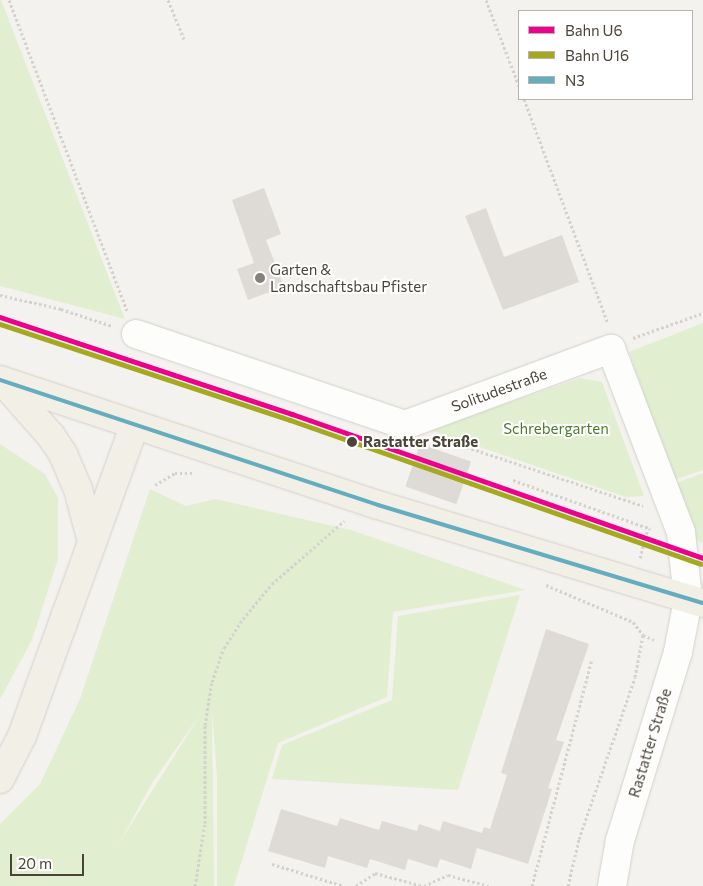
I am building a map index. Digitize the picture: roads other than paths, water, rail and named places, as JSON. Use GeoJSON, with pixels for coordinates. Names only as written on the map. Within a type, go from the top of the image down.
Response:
{"type":"FeatureCollection","features":[{"type":"Feature","properties":{"kind":"main road"},"geometry":{"type":"LineString","coordinates":[[1,381],[134,426],[696,601]]}},
{"type":"Feature","properties":{"kind":"main road"},"geometry":{"type":"LineString","coordinates":[[1,381],[63,454],[78,490],[92,542]]}},
{"type":"Feature","properties":{"kind":"main road"},"geometry":{"type":"LineString","coordinates":[[0,780],[22,736],[134,426]]}},
{"type":"Feature","properties":{"kind":"main road"},"geometry":{"type":"LineString","coordinates":[[0,738],[34,699]]}},
{"type":"Feature","properties":{"kind":"street","name":"Solitudestraße"},"geometry":{"type":"LineString","coordinates":[[136,334],[405,425],[612,348],[681,532],[696,601]]}},
{"type":"Feature","properties":{"kind":"street","name":"Rastatter Straße"},"geometry":{"type":"LineString","coordinates":[[612,886],[620,840],[678,652],[696,601]]}},
{"type":"Feature","properties":{"kind":"rail line","name":"U6"},"geometry":{"type":"LineString","coordinates":[[0,317],[292,414],[703,558]]}},
{"type":"Feature","properties":{"kind":"rail line","name":"U16"},"geometry":{"type":"LineString","coordinates":[[0,324],[290,420],[701,564]]}},
{"type":"Feature","properties":{"kind":"place","name":"Garten & Landschaftsbau Pfister"},"geometry":{"type":"Point","coordinates":[260,278]}},
{"type":"Feature","properties":{"kind":"place","name":"Rastatter Straße"},"geometry":{"type":"Point","coordinates":[352,442]}},
{"type":"Feature","properties":{"kind":"park label","name":"Schrebergarten"},"geometry":{"type":"Point","coordinates":[556,429]}}]}
